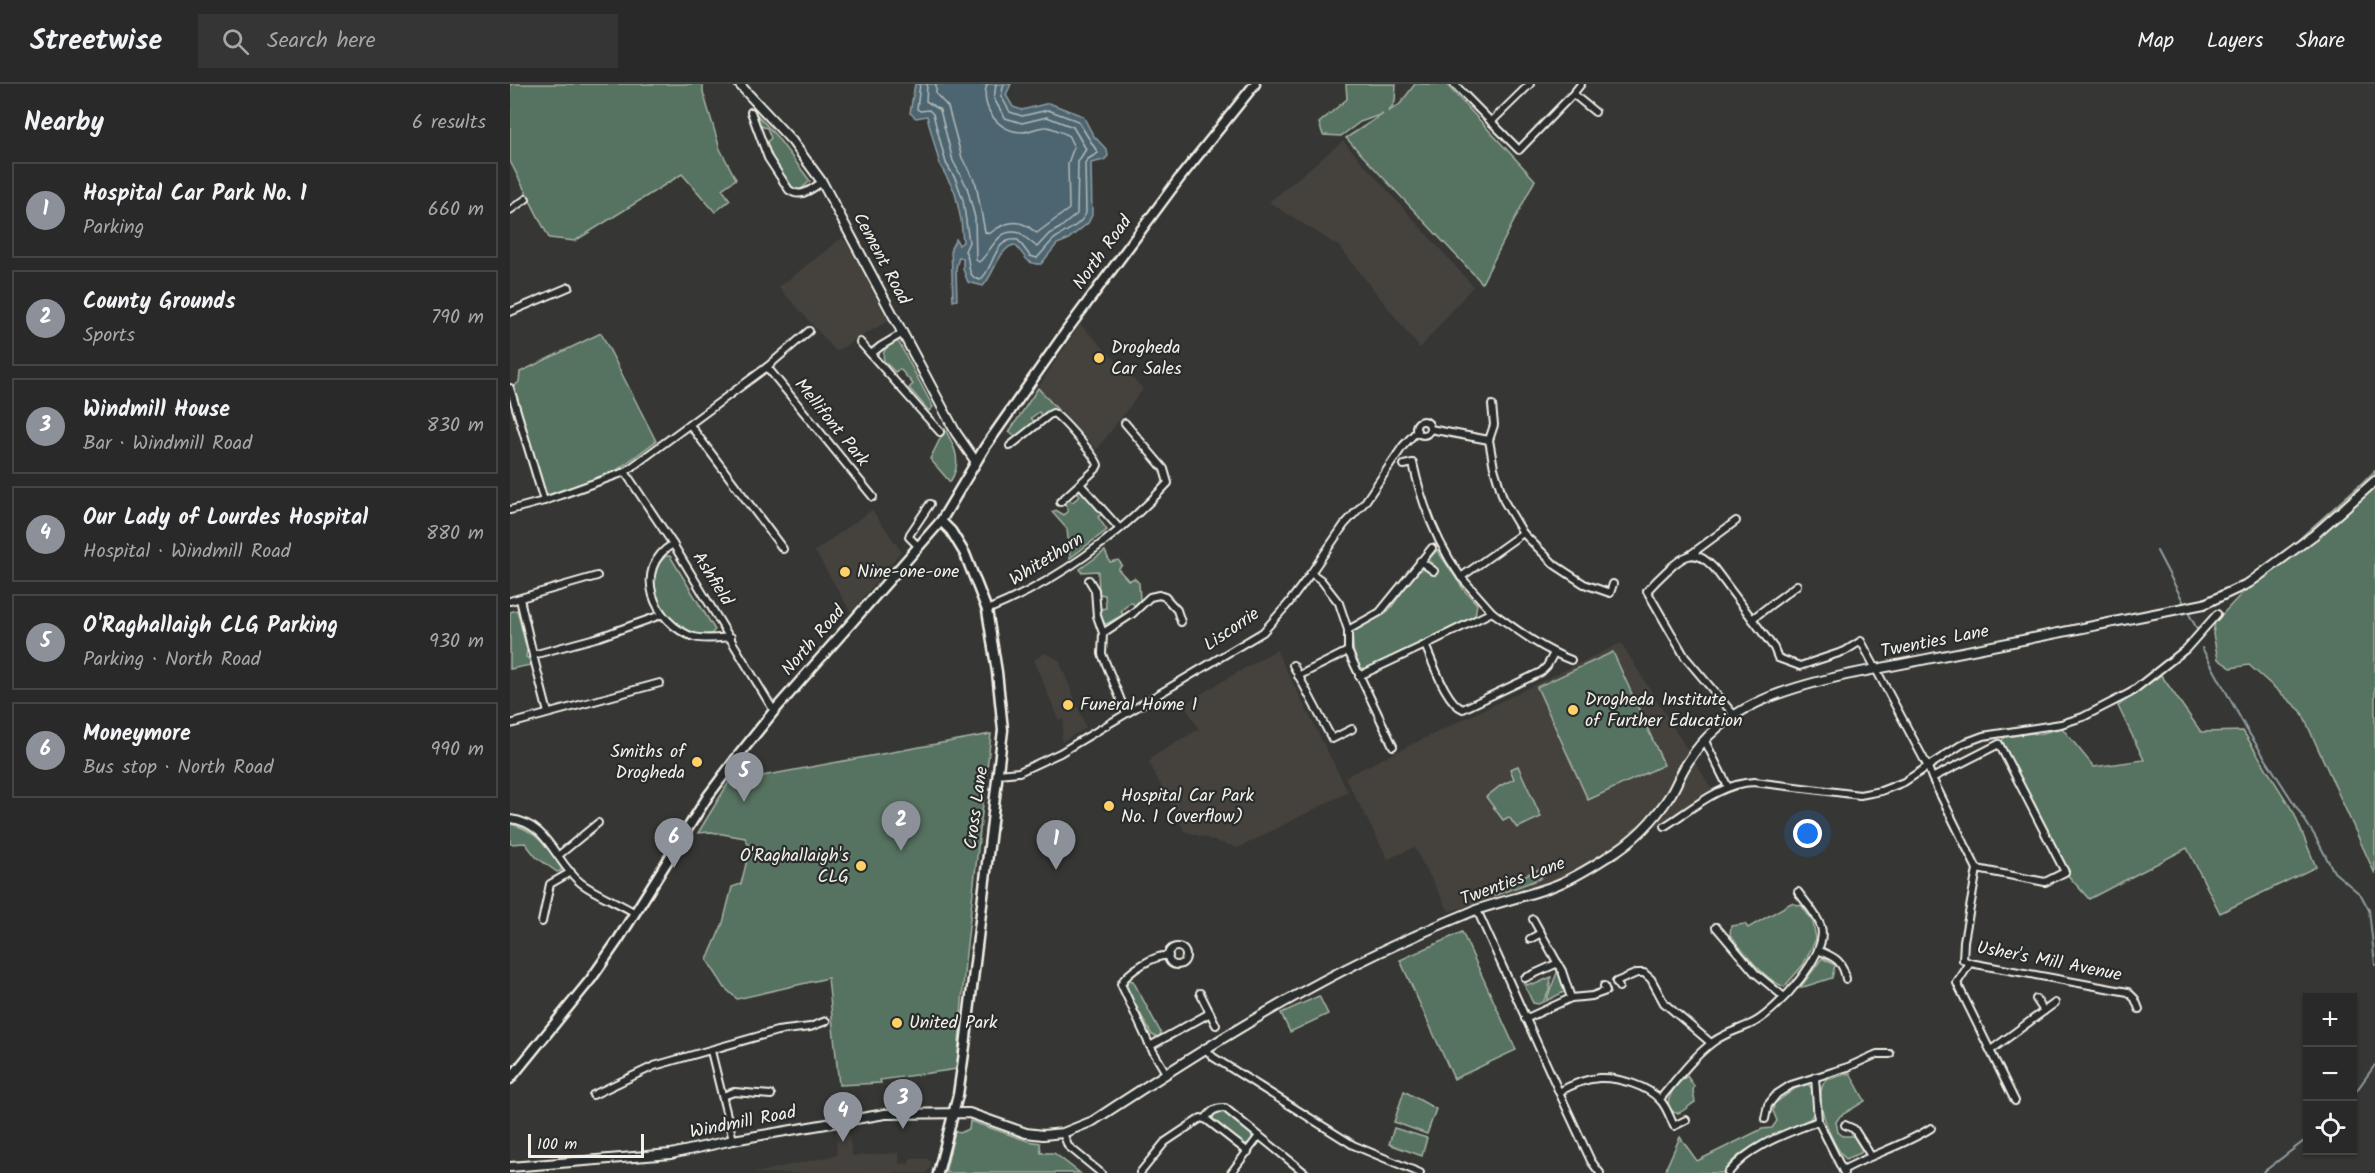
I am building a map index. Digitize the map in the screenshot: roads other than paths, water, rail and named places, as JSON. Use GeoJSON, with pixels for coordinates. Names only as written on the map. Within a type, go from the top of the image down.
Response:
{"type":"FeatureCollection","features":[{"type":"Feature","properties":{"kind":"main road","name":"North Road"},"geometry":{"type":"LineString","coordinates":[[510,1079],[591,979],[708,796],[774,711],[941,521],[976,462],[1067,330],[1132,241],[1255,84]]}},
{"type":"Feature","properties":{"kind":"main road","name":"Cross Lane"},"geometry":{"type":"LineString","coordinates":[[941,521],[951,531],[964,554],[987,610],[1003,730],[965,1046],[954,1111]]}},
{"type":"Feature","properties":{"kind":"main road"},"geometry":{"type":"LineString","coordinates":[[938,1173],[954,1111]]}},
{"type":"Feature","properties":{"kind":"street","name":"Cement Road"},"geometry":{"type":"LineString","coordinates":[[739,84],[792,141],[822,182],[956,433],[976,462]]}},
{"type":"Feature","properties":{"kind":"street"},"geometry":{"type":"LineString","coordinates":[[1454,84],[1519,150],[1581,84]]}},
{"type":"Feature","properties":{"kind":"street"},"geometry":{"type":"LineString","coordinates":[[1491,122],[1530,84]]}},
{"type":"Feature","properties":{"kind":"street"},"geometry":{"type":"LineString","coordinates":[[1574,94],[1595,112]]}},
{"type":"Feature","properties":{"kind":"street"},"geometry":{"type":"LineString","coordinates":[[750,112],[768,158],[792,193],[801,194],[822,182]]}},
{"type":"Feature","properties":{"kind":"street"},"geometry":{"type":"LineString","coordinates":[[510,210],[526,199]]}},
{"type":"Feature","properties":{"kind":"street"},"geometry":{"type":"LineString","coordinates":[[510,312],[569,287]]}},
{"type":"Feature","properties":{"kind":"street"},"geometry":{"type":"LineString","coordinates":[[510,510],[544,501],[625,472],[767,367],[808,331]]}},
{"type":"Feature","properties":{"kind":"street"},"geometry":{"type":"LineString","coordinates":[[871,354],[903,333]]}},
{"type":"Feature","properties":{"kind":"street"},"geometry":{"type":"LineString","coordinates":[[860,342],[940,432]]}},
{"type":"Feature","properties":{"kind":"street","name":"Mellifont Park"},"geometry":{"type":"LineString","coordinates":[[767,367],[873,497]]}},
{"type":"Feature","properties":{"kind":"street"},"geometry":{"type":"LineString","coordinates":[[510,388],[544,501]]}},
{"type":"Feature","properties":{"kind":"street"},"geometry":{"type":"LineString","coordinates":[[1492,405],[1494,425],[1489,440],[1494,468],[1504,501],[1523,532],[1555,565],[1584,584],[1610,593],[1613,584]]}},
{"type":"Feature","properties":{"kind":"street"},"geometry":{"type":"LineString","coordinates":[[1010,446],[1049,415],[1053,413],[1059,416],[1073,435],[1098,460],[1096,469],[1060,502]]}},
{"type":"Feature","properties":{"kind":"street"},"geometry":{"type":"LineString","coordinates":[[1430,429],[1428,423],[1422,421],[1417,424],[1417,431],[1423,434],[1430,429],[1489,440]]}},
{"type":"Feature","properties":{"kind":"street","name":"Whitethorn"},"geometry":{"type":"LineString","coordinates":[[987,610],[1040,585],[1075,563],[1119,528],[1168,483],[1164,469],[1125,423]]}},
{"type":"Feature","properties":{"kind":"street"},"geometry":{"type":"LineString","coordinates":[[690,425],[783,549]]}},
{"type":"Feature","properties":{"kind":"street","name":"Liscorrie"},"geometry":{"type":"LineString","coordinates":[[998,774],[1019,772],[1034,766],[1263,632],[1288,604],[1344,525],[1365,501],[1403,446],[1417,431]]}},
{"type":"Feature","properties":{"kind":"street"},"geometry":{"type":"LineString","coordinates":[[1404,465],[1413,463],[1425,512],[1450,561],[1461,577],[1492,612],[1522,634],[1571,660]]}},
{"type":"Feature","properties":{"kind":"street"},"geometry":{"type":"LineString","coordinates":[[625,472],[673,544]]}},
{"type":"Feature","properties":{"kind":"street","name":"Twenties Lane"},"geometry":{"type":"LineString","coordinates":[[954,1111],[969,1113],[1026,1132],[1043,1135],[1063,1132],[1093,1120],[1286,999],[1347,968],[1414,936],[1477,910],[1559,884],[1588,869],[1644,830],[1658,813],[1688,760],[1705,741],[1734,715],[1767,698],[1801,685],[2204,604],[2249,583],[2314,535],[2375,481]]}},
{"type":"Feature","properties":{"kind":"street"},"geometry":{"type":"LineString","coordinates":[[1080,484],[1119,528]]}},
{"type":"Feature","properties":{"kind":"street"},"geometry":{"type":"LineString","coordinates":[[919,547],[909,537],[930,504]]}},
{"type":"Feature","properties":{"kind":"street"},"geometry":{"type":"LineString","coordinates":[[1734,715],[1685,657],[1647,591],[1675,565],[1736,520]]}},
{"type":"Feature","properties":{"kind":"street"},"geometry":{"type":"LineString","coordinates":[[1461,577],[1523,532]]}},
{"type":"Feature","properties":{"kind":"street","name":"Ashfield"},"geometry":{"type":"LineString","coordinates":[[661,615],[653,593],[651,573],[663,550],[673,544],[774,711]]}},
{"type":"Feature","properties":{"kind":"street"},"geometry":{"type":"LineString","coordinates":[[1348,630],[1380,612],[1432,548]]}},
{"type":"Feature","properties":{"kind":"street"},"geometry":{"type":"LineString","coordinates":[[1689,555],[1702,557],[1712,566],[1774,648],[1778,658],[1800,666],[1845,651],[1861,640],[1928,767],[1932,777],[1977,869],[2045,882],[2065,872],[1999,744],[1932,777]]}},
{"type":"Feature","properties":{"kind":"street"},"geometry":{"type":"LineString","coordinates":[[1420,561],[1434,571]]}},
{"type":"Feature","properties":{"kind":"street"},"geometry":{"type":"LineString","coordinates":[[1311,573],[1321,580],[1339,603],[1348,630],[1348,651],[1393,746]]}},
{"type":"Feature","properties":{"kind":"street"},"geometry":{"type":"LineString","coordinates":[[510,601],[597,576]]}},
{"type":"Feature","properties":{"kind":"street"},"geometry":{"type":"LineString","coordinates":[[1089,580],[1095,590],[1097,616],[1103,633],[1102,654],[1126,713]]}},
{"type":"Feature","properties":{"kind":"street"},"geometry":{"type":"LineString","coordinates":[[1752,620],[1797,585]]}},
{"type":"Feature","properties":{"kind":"street"},"geometry":{"type":"LineString","coordinates":[[1103,633],[1132,614],[1150,597],[1159,595],[1165,597],[1177,610],[1181,622]]}},
{"type":"Feature","properties":{"kind":"street"},"geometry":{"type":"LineString","coordinates":[[520,599],[548,713]]}},
{"type":"Feature","properties":{"kind":"street"},"geometry":{"type":"LineString","coordinates":[[1359,676],[1492,612]]}},
{"type":"Feature","properties":{"kind":"street"},"geometry":{"type":"LineString","coordinates":[[1665,826],[1728,787],[1741,782],[1860,795],[1889,788],[1928,767],[1964,743],[1983,736],[2061,724],[2083,717],[2130,693],[2186,649],[2217,614]]}},
{"type":"Feature","properties":{"kind":"street"},"geometry":{"type":"LineString","coordinates":[[533,655],[599,638],[661,615],[671,624],[695,637],[731,637]]}},
{"type":"Feature","properties":{"kind":"street"},"geometry":{"type":"LineString","coordinates":[[1425,645],[1450,700],[1463,709],[1541,672],[1554,653]]}},
{"type":"Feature","properties":{"kind":"street"},"geometry":{"type":"LineString","coordinates":[[1298,676],[1348,651]]}},
{"type":"Feature","properties":{"kind":"street"},"geometry":{"type":"LineString","coordinates":[[1293,665],[1332,739],[1352,729]]}},
{"type":"Feature","properties":{"kind":"street"},"geometry":{"type":"LineString","coordinates":[[510,724],[660,682]]}},
{"type":"Feature","properties":{"kind":"street"},"geometry":{"type":"LineString","coordinates":[[1705,741],[1728,787]]}},
{"type":"Feature","properties":{"kind":"street"},"geometry":{"type":"LineString","coordinates":[[510,819],[531,825],[581,883],[635,913]]}},
{"type":"Feature","properties":{"kind":"street"},"geometry":{"type":"LineString","coordinates":[[559,855],[598,823]]}},
{"type":"Feature","properties":{"kind":"street","name":"Usher's Mill Avenue"},"geometry":{"type":"LineString","coordinates":[[1977,869],[1963,960],[2128,992],[2135,999],[2139,1009]]}},
{"type":"Feature","properties":{"kind":"street"},"geometry":{"type":"LineString","coordinates":[[542,922],[550,884],[571,872]]}},
{"type":"Feature","properties":{"kind":"street"},"geometry":{"type":"LineString","coordinates":[[1660,1099],[1711,1043],[1755,1022],[1784,997],[1807,969],[1818,950],[1822,937],[1821,927],[1816,916],[1798,892]]}},
{"type":"Feature","properties":{"kind":"street"},"geometry":{"type":"LineString","coordinates":[[1477,910],[1559,1092],[1600,1173]]}},
{"type":"Feature","properties":{"kind":"street"},"geometry":{"type":"LineString","coordinates":[[1533,919],[1558,963],[1571,998]]}},
{"type":"Feature","properties":{"kind":"street"},"geometry":{"type":"LineString","coordinates":[[1716,927],[1755,973],[1784,997]]}},
{"type":"Feature","properties":{"kind":"street"},"geometry":{"type":"LineString","coordinates":[[1530,939],[1541,933]]}},
{"type":"Feature","properties":{"kind":"street"},"geometry":{"type":"LineString","coordinates":[[1818,950],[1839,961],[1844,968],[1845,979]]}},
{"type":"Feature","properties":{"kind":"street"},"geometry":{"type":"LineString","coordinates":[[1166,1073],[1150,1046],[1120,984],[1132,971],[1162,955],[1168,956]]}},
{"type":"Feature","properties":{"kind":"street"},"geometry":{"type":"LineString","coordinates":[[1525,978],[1558,963]]}},
{"type":"Feature","properties":{"kind":"street"},"geometry":{"type":"LineString","coordinates":[[1970,963],[1957,983],[2015,1101]]}},
{"type":"Feature","properties":{"kind":"street"},"geometry":{"type":"LineString","coordinates":[[1619,987],[1616,982],[1637,973],[1644,973],[1651,979],[1664,1003],[1711,1043]]}},
{"type":"Feature","properties":{"kind":"street"},"geometry":{"type":"LineString","coordinates":[[1525,1019],[1571,998],[1592,996],[1606,991],[1604,986]]}},
{"type":"Feature","properties":{"kind":"street"},"geometry":{"type":"LineString","coordinates":[[1200,993],[1216,1025]]}},
{"type":"Feature","properties":{"kind":"street"},"geometry":{"type":"LineString","coordinates":[[2036,999],[2044,1011]]}},
{"type":"Feature","properties":{"kind":"street"},"geometry":{"type":"LineString","coordinates":[[1991,1050],[2055,1003]]}},
{"type":"Feature","properties":{"kind":"street"},"geometry":{"type":"LineString","coordinates":[[1150,1046],[1210,1013]]}},
{"type":"Feature","properties":{"kind":"street"},"geometry":{"type":"LineString","coordinates":[[593,1095],[644,1070],[777,1031],[810,1027],[826,1021]]}},
{"type":"Feature","properties":{"kind":"street"},"geometry":{"type":"LineString","coordinates":[[1205,1048],[1213,1057],[1353,1145],[1420,1173]]}},
{"type":"Feature","properties":{"kind":"street"},"geometry":{"type":"LineString","coordinates":[[711,1051],[733,1140]]}},
{"type":"Feature","properties":{"kind":"street"},"geometry":{"type":"LineString","coordinates":[[1765,1119],[1768,1105],[1777,1094],[1791,1085],[1858,1063],[1877,1054],[1890,1054]]}},
{"type":"Feature","properties":{"kind":"street"},"geometry":{"type":"LineString","coordinates":[[1815,1077],[1818,1121],[1843,1172],[1931,1128]]}},
{"type":"Feature","properties":{"kind":"street"},"geometry":{"type":"LineString","coordinates":[[1559,1092],[1586,1080],[1600,1078],[1637,1085],[1660,1099],[1674,1126],[1686,1120]]}},
{"type":"Feature","properties":{"kind":"street"},"geometry":{"type":"LineString","coordinates":[[723,1096],[734,1092],[771,1095]]}},
{"type":"Feature","properties":{"kind":"street"},"geometry":{"type":"LineString","coordinates":[[1205,1119],[1219,1107],[1225,1108],[1305,1173]]}},
{"type":"Feature","properties":{"kind":"street","name":"Windmill Road"},"geometry":{"type":"LineString","coordinates":[[510,1167],[671,1154],[733,1140],[885,1114],[954,1111]]}},
{"type":"Feature","properties":{"kind":"street"},"geometry":{"type":"LineString","coordinates":[[1140,1173],[1165,1142],[1201,1118],[1248,1152]]}},
{"type":"Feature","properties":{"kind":"street"},"geometry":{"type":"LineString","coordinates":[[1728,1173],[1740,1159],[1754,1149],[1818,1121]]}},
{"type":"Feature","properties":{"kind":"street"},"geometry":{"type":"LineString","coordinates":[[1845,1125],[1854,1130],[1871,1156]]}},
{"type":"Feature","properties":{"kind":"street"},"geometry":{"type":"LineString","coordinates":[[1063,1132],[1068,1146],[1101,1173]]}},
{"type":"Feature","properties":{"kind":"street"},"geometry":{"type":"LineString","coordinates":[[1231,1173],[1259,1136]]}},
{"type":"Feature","properties":{"kind":"water"},"geometry":{"type":"Polygon","coordinates":[[[915,84],[1011,84],[1006,95],[1013,107],[1022,110],[1049,103],[1083,116],[1093,135],[1107,150],[1108,156],[1104,160],[1091,163],[1092,215],[1088,223],[1067,240],[1057,244],[1041,264],[1032,263],[1026,259],[1015,245],[1009,247],[983,286],[968,282],[963,269],[963,258],[959,257],[956,268],[957,300],[953,301],[951,248],[956,239],[959,245],[963,242],[961,220],[955,192],[940,165],[927,116],[916,118],[910,113],[915,84]]]}},
{"type":"Feature","properties":{"kind":"waterway"},"geometry":{"type":"LineString","coordinates":[[2157,551],[2183,601]]}},
{"type":"Feature","properties":{"kind":"waterway"},"geometry":{"type":"LineString","coordinates":[[2189,614],[2197,629]]}},
{"type":"Feature","properties":{"kind":"waterway"},"geometry":{"type":"LineString","coordinates":[[2202,648],[2247,730],[2315,836],[2334,872],[2361,895],[2369,910],[2375,965]]}},
{"type":"Feature","properties":{"kind":"waterway"},"geometry":{"type":"LineString","coordinates":[[2357,1090],[2375,1065]]}},
{"type":"Feature","properties":{"kind":"waterway"},"geometry":{"type":"LineString","coordinates":[[2262,1173],[2303,1142]]}},
{"type":"Feature","properties":{"kind":"place","name":"Drogheda Car Sales"},"geometry":{"type":"Point","coordinates":[1099,358]}},
{"type":"Feature","properties":{"kind":"place","name":"Nine-one-one"},"geometry":{"type":"Point","coordinates":[845,572]}},
{"type":"Feature","properties":{"kind":"place","name":"Funeral Home 1"},"geometry":{"type":"Point","coordinates":[1068,705]}},
{"type":"Feature","properties":{"kind":"place","name":"Drogheda Institute of Further Education"},"geometry":{"type":"Point","coordinates":[1573,710]}},
{"type":"Feature","properties":{"kind":"place","name":"Smiths of Drogheda"},"geometry":{"type":"Point","coordinates":[697,762]}},
{"type":"Feature","properties":{"kind":"place","name":"O'Raghallaigh CLG Parking"},"geometry":{"type":"Point","coordinates":[744,802]}},
{"type":"Feature","properties":{"kind":"place","name":"Hospital Car Park No. 1 (overflow)"},"geometry":{"type":"Point","coordinates":[1109,806]}},
{"type":"Feature","properties":{"kind":"place","name":"County Grounds"},"geometry":{"type":"Point","coordinates":[901,851]}},
{"type":"Feature","properties":{"kind":"place","name":"O'Raghallaigh's CLG"},"geometry":{"type":"Point","coordinates":[861,866]}},
{"type":"Feature","properties":{"kind":"place","name":"Moneymore"},"geometry":{"type":"Point","coordinates":[674,868]}},
{"type":"Feature","properties":{"kind":"place","name":"Hospital Car Park No. 1"},"geometry":{"type":"Point","coordinates":[1056,870]}},
{"type":"Feature","properties":{"kind":"place","name":"United Park"},"geometry":{"type":"Point","coordinates":[897,1023]}},
{"type":"Feature","properties":{"kind":"place","name":"Windmill House"},"geometry":{"type":"Point","coordinates":[903,1129]}},
{"type":"Feature","properties":{"kind":"place","name":"Our Lady of Lourdes Hospital"},"geometry":{"type":"Point","coordinates":[843,1142]}}]}
